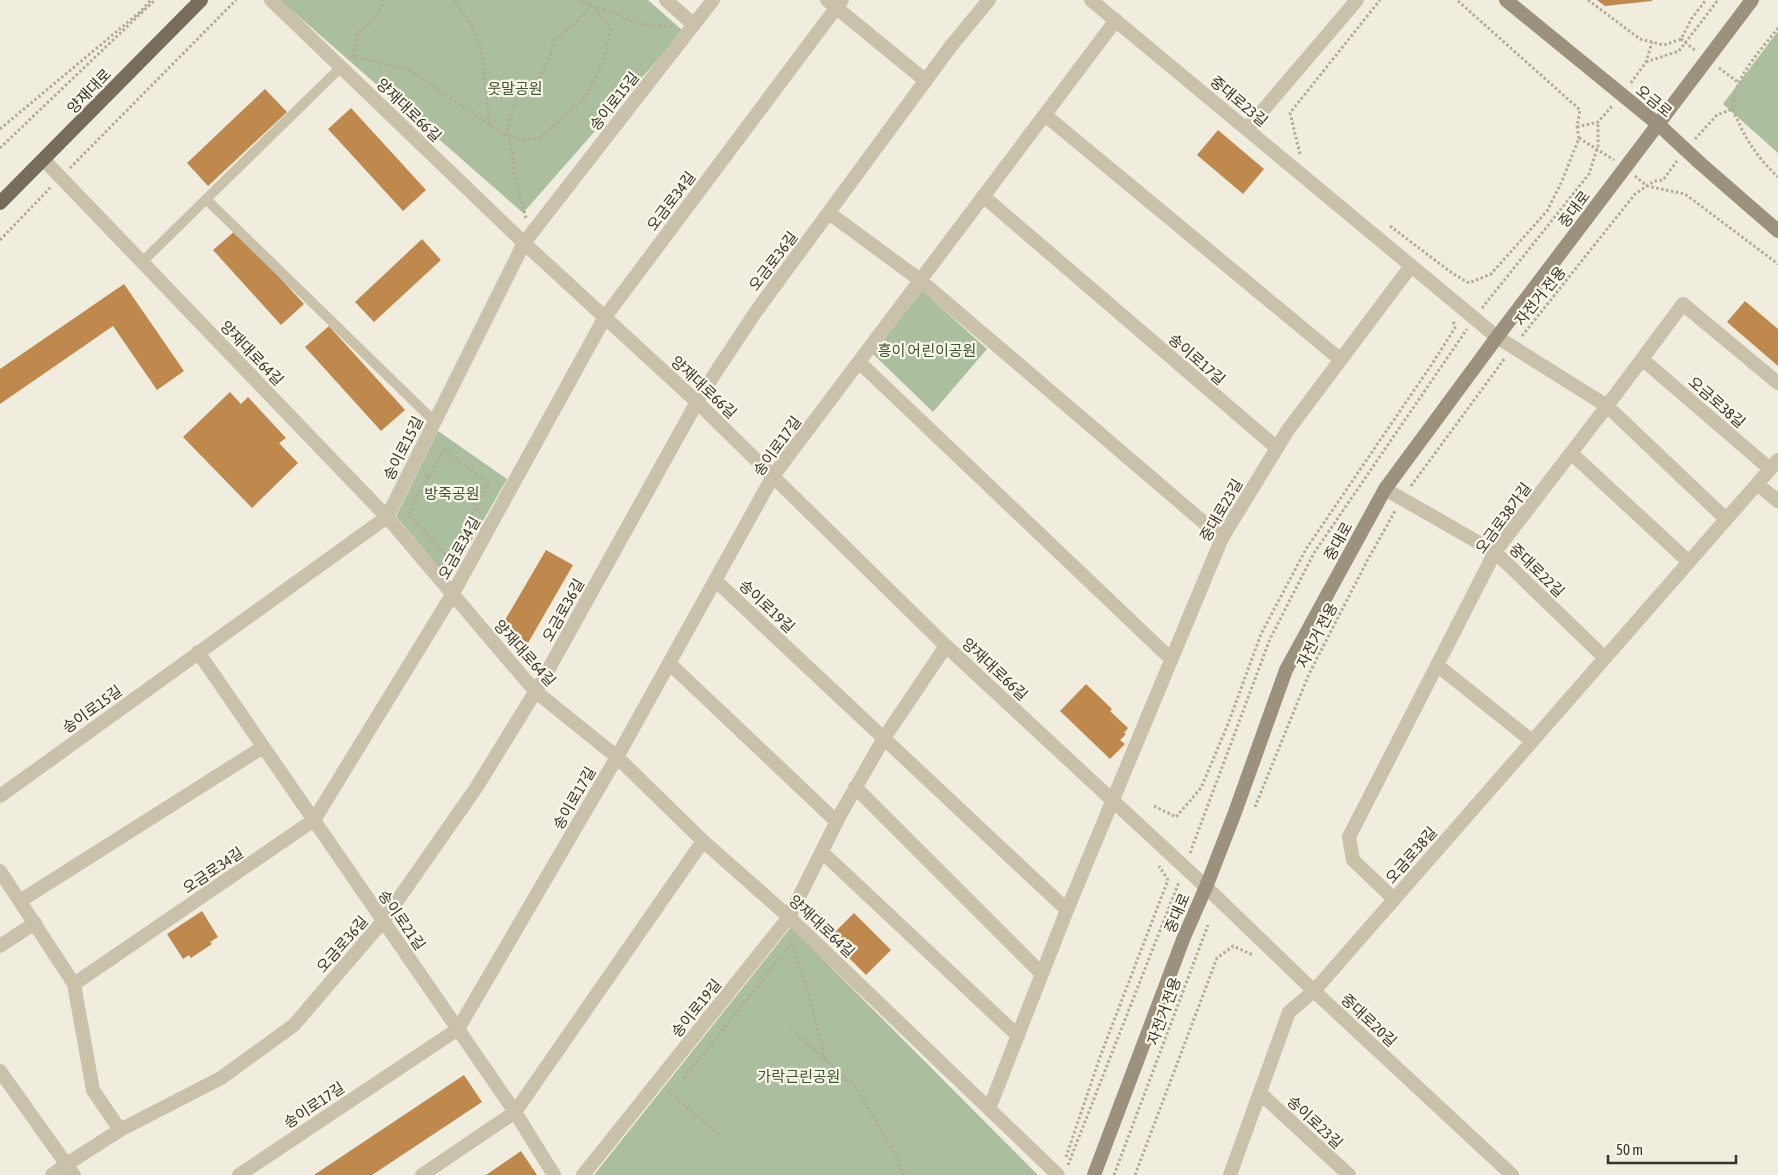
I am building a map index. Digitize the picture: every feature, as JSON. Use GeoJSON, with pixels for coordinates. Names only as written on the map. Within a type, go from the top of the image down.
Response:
{"type":"FeatureCollection","features":[{"type":"Feature","properties":{"kind":"main road","name":"양재대로"},"geometry":{"type":"LineString","coordinates":[[0,203],[201,0]]}},
{"type":"Feature","properties":{"kind":"main road","name":"오금로"},"geometry":{"type":"LineString","coordinates":[[1506,0],[1658,125],[1778,230]]}},
{"type":"Feature","properties":{"kind":"main road","name":"중대로"},"geometry":{"type":"LineString","coordinates":[[1094,1175],[1180,946],[1206,886],[1286,670],[1385,489],[1752,0]]}},
{"type":"Feature","properties":{"kind":"street","name":"양재대로66길"},"geometry":{"type":"LineString","coordinates":[[271,0],[527,238],[605,317],[697,402],[946,646],[1206,886]]}},
{"type":"Feature","properties":{"kind":"street"},"geometry":{"type":"LineString","coordinates":[[666,0],[694,25]]}},
{"type":"Feature","properties":{"kind":"street","name":"송이로15길"},"geometry":{"type":"LineString","coordinates":[[0,796],[387,517],[527,238],[713,0]]}},
{"type":"Feature","properties":{"kind":"street","name":"오금로36길"},"geometry":{"type":"LineString","coordinates":[[52,1175],[70,1170],[120,1130],[221,1078],[294,1025],[384,921],[476,788],[542,681],[697,402],[757,310],[926,81],[989,0]]}},
{"type":"Feature","properties":{"kind":"street","name":"중대로23길"},"geometry":{"type":"LineString","coordinates":[[1091,0],[1498,337],[1607,406]]}},
{"type":"Feature","properties":{"kind":"street"},"geometry":{"type":"LineString","coordinates":[[1247,129],[1357,0]]}},
{"type":"Feature","properties":{"kind":"street"},"geometry":{"type":"LineString","coordinates":[[835,2],[926,81]]}},
{"type":"Feature","properties":{"kind":"street","name":"오금로34길"},"geometry":{"type":"LineString","coordinates":[[74,984],[314,820],[452,595],[605,317],[835,2]]}},
{"type":"Feature","properties":{"kind":"street","name":"송이로17길"},"geometry":{"type":"LineString","coordinates":[[239,1175],[458,1029],[617,757],[773,476],[1116,20]]}},
{"type":"Feature","properties":{"kind":"street"},"geometry":{"type":"LineString","coordinates":[[1045,115],[1340,360]]}},
{"type":"Feature","properties":{"kind":"street","name":"양재대로64길"},"geometry":{"type":"LineString","coordinates":[[44,160],[387,517],[535,691],[617,757],[703,840],[790,917],[1058,1175]]}},
{"type":"Feature","properties":{"kind":"street","name":"송이로17길"},"geometry":{"type":"LineString","coordinates":[[983,196],[1276,448]]}},
{"type":"Feature","properties":{"kind":"street"},"geometry":{"type":"LineString","coordinates":[[829,212],[920,280],[1222,538]]}},
{"type":"Feature","properties":{"kind":"street","name":"중대로23길"},"geometry":{"type":"LineString","coordinates":[[1113,800],[1222,538],[1288,430],[1411,266]]}},
{"type":"Feature","properties":{"kind":"street","name":"오금로38가길"},"geometry":{"type":"LineString","coordinates":[[1394,899],[1352,860],[1349,837],[1495,552],[1607,406],[1682,304],[1778,384]]}},
{"type":"Feature","properties":{"kind":"street","name":"오금로38길"},"geometry":{"type":"LineString","coordinates":[[1314,991],[1774,464],[1642,359]]}},
{"type":"Feature","properties":{"kind":"street"},"geometry":{"type":"LineString","coordinates":[[859,362],[1171,659]]}},
{"type":"Feature","properties":{"kind":"street"},"geometry":{"type":"LineString","coordinates":[[1607,406],[1726,519]]}},
{"type":"Feature","properties":{"kind":"street"},"geometry":{"type":"LineString","coordinates":[[1571,453],[1689,562]]}},
{"type":"Feature","properties":{"kind":"street"},"geometry":{"type":"LineString","coordinates":[[1757,484],[1778,501]]}},
{"type":"Feature","properties":{"kind":"street","name":"중대로22길"},"geometry":{"type":"LineString","coordinates":[[1385,489],[1495,552],[1605,658]]}},
{"type":"Feature","properties":{"kind":"street","name":"송이로19길"},"geometry":{"type":"LineString","coordinates":[[715,580],[1067,910]]}},
{"type":"Feature","properties":{"kind":"street","name":"송이로19길"},"geometry":{"type":"LineString","coordinates":[[584,1175],[790,917],[855,787],[884,738],[946,646]]}},
{"type":"Feature","properties":{"kind":"street","name":"송이로21길"},"geometry":{"type":"LineString","coordinates":[[198,652],[515,1112],[554,1175]]}},
{"type":"Feature","properties":{"kind":"street"},"geometry":{"type":"LineString","coordinates":[[669,663],[837,822]]}},
{"type":"Feature","properties":{"kind":"street"},"geometry":{"type":"LineString","coordinates":[[1437,664],[1532,741]]}},
{"type":"Feature","properties":{"kind":"street"},"geometry":{"type":"LineString","coordinates":[[20,901],[263,747]]}},
{"type":"Feature","properties":{"kind":"street"},"geometry":{"type":"LineString","coordinates":[[855,787],[1042,974]]}},
{"type":"Feature","properties":{"kind":"street"},"geometry":{"type":"LineString","coordinates":[[989,1109],[1067,910],[1113,800]]}},
{"type":"Feature","properties":{"kind":"street"},"geometry":{"type":"LineString","coordinates":[[422,1175],[515,1112],[703,840]]}},
{"type":"Feature","properties":{"kind":"street"},"geometry":{"type":"LineString","coordinates":[[822,852],[1018,1036]]}},
{"type":"Feature","properties":{"kind":"street"},"geometry":{"type":"LineString","coordinates":[[0,871],[74,984],[93,1090],[120,1130]]}},
{"type":"Feature","properties":{"kind":"street","name":"중대로20길"},"geometry":{"type":"LineString","coordinates":[[1206,886],[1314,991],[1512,1175]]}},
{"type":"Feature","properties":{"kind":"street"},"geometry":{"type":"LineString","coordinates":[[0,946],[35,923]]}},
{"type":"Feature","properties":{"kind":"street"},"geometry":{"type":"LineString","coordinates":[[1230,1175],[1289,1012],[1314,991]]}},
{"type":"Feature","properties":{"kind":"street"},"geometry":{"type":"LineString","coordinates":[[0,1071],[70,1170]]}},
{"type":"Feature","properties":{"kind":"street","name":"송이로23길"},"geometry":{"type":"LineString","coordinates":[[1260,1093],[1349,1175]]}},
{"type":"Feature","properties":{"kind":"lane"},"geometry":{"type":"LineString","coordinates":[[143,261],[341,67]]}},
{"type":"Feature","properties":{"kind":"lane"},"geometry":{"type":"LineString","coordinates":[[207,200],[434,421]]}},
{"type":"Feature","properties":{"kind":"path"},"geometry":{"type":"LineString","coordinates":[[0,129],[140,12],[151,0]]}},
{"type":"Feature","properties":{"kind":"path"},"geometry":{"type":"LineString","coordinates":[[0,148],[155,0]]}},
{"type":"Feature","properties":{"kind":"path"},"geometry":{"type":"LineString","coordinates":[[0,240],[236,0]]}},
{"type":"Feature","properties":{"kind":"path"},"geometry":{"type":"LineString","coordinates":[[341,67],[353,56],[358,33],[379,13],[384,0]]}},
{"type":"Feature","properties":{"kind":"path"},"geometry":{"type":"LineString","coordinates":[[454,0],[470,22],[481,47],[490,126]]}},
{"type":"Feature","properties":{"kind":"path"},"geometry":{"type":"LineString","coordinates":[[579,0],[612,11],[638,25],[667,27],[694,25]]}},
{"type":"Feature","properties":{"kind":"path"},"geometry":{"type":"LineString","coordinates":[[1302,160],[1290,114],[1380,0]]}},
{"type":"Feature","properties":{"kind":"path"},"geometry":{"type":"LineString","coordinates":[[1389,225],[1452,273],[1470,283],[1491,274],[1547,211],[1562,181],[1579,138],[1577,127],[1580,110],[1457,0]]}},
{"type":"Feature","properties":{"kind":"path"},"geometry":{"type":"LineString","coordinates":[[1588,0],[1640,39],[1664,45],[1681,39],[1692,18],[1706,0]]}},
{"type":"Feature","properties":{"kind":"path"},"geometry":{"type":"LineString","coordinates":[[1652,42],[1646,62],[1679,51],[1718,0]]}},
{"type":"Feature","properties":{"kind":"path"},"geometry":{"type":"LineString","coordinates":[[353,56],[411,72],[490,126],[507,134],[522,140],[540,138],[585,98],[604,60],[611,27],[590,5]]}},
{"type":"Feature","properties":{"kind":"path"},"geometry":{"type":"LineString","coordinates":[[527,238],[514,176],[513,154],[507,134],[510,119],[517,95],[540,76],[550,56],[554,40],[577,22],[590,5]]}},
{"type":"Feature","properties":{"kind":"path"},"geometry":{"type":"LineString","coordinates":[[1778,28],[1739,83],[1733,109],[1750,146],[1778,178]]}},
{"type":"Feature","properties":{"kind":"path"},"geometry":{"type":"LineString","coordinates":[[1717,115],[1733,109]]}},
{"type":"Feature","properties":{"kind":"path"},"geometry":{"type":"LineString","coordinates":[[1577,127],[1598,122]]}},
{"type":"Feature","properties":{"kind":"path","name":"자전거 전용"},"geometry":{"type":"LineString","coordinates":[[1254,808],[1309,674],[1367,561],[1402,499],[1513,347],[1636,194],[1654,181],[1663,180]]}},
{"type":"Feature","properties":{"kind":"path"},"geometry":{"type":"LineString","coordinates":[[1647,186],[1686,194],[1778,264]]}},
{"type":"Feature","properties":{"kind":"path"},"geometry":{"type":"LineString","coordinates":[[1154,806],[1176,817],[1201,788],[1228,724],[1261,634],[1306,549],[1455,328],[1450,313]]}},
{"type":"Feature","properties":{"kind":"path"},"geometry":{"type":"LineString","coordinates":[[444,450],[488,482],[475,509],[448,557],[408,514],[444,450]]}},
{"type":"Feature","properties":{"kind":"path"},"geometry":{"type":"LineString","coordinates":[[413,464],[429,477]]}},
{"type":"Feature","properties":{"kind":"path"},"geometry":{"type":"LineString","coordinates":[[475,509],[493,520]]}},
{"type":"Feature","properties":{"kind":"path"},"geometry":{"type":"LineString","coordinates":[[1066,1157],[1100,1057],[1168,880],[1158,864]]}},
{"type":"Feature","properties":{"kind":"path","name":"자전거 전용"},"geometry":{"type":"LineString","coordinates":[[1114,1175],[1218,898]]}},
{"type":"Feature","properties":{"kind":"path"},"geometry":{"type":"LineString","coordinates":[[684,1078],[792,943],[807,989],[825,1059]]}},
{"type":"Feature","properties":{"kind":"path"},"geometry":{"type":"LineString","coordinates":[[1135,1175],[1216,958],[1233,946],[1258,957]]}},
{"type":"Feature","properties":{"kind":"path"},"geometry":{"type":"LineString","coordinates":[[791,1029],[856,1087],[896,1156],[904,1175]]}},
{"type":"Feature","properties":{"kind":"path"},"geometry":{"type":"LineString","coordinates":[[657,1083],[724,1138]]}},
{"type":"Feature","properties":{"kind":"green space","name":"웃말공원"},"geometry":{"type":"Polygon","coordinates":[[[280,0],[648,0],[683,31],[523,213],[280,0]]]}},
{"type":"Feature","properties":{"kind":"green space"},"geometry":{"type":"Polygon","coordinates":[[[1778,31],[1778,153],[1723,104],[1778,31]]]}},
{"type":"Feature","properties":{"kind":"green space","name":"흥이 어린이공원"},"geometry":{"type":"Polygon","coordinates":[[[922,290],[987,349],[933,412],[873,354],[922,290]]]}},
{"type":"Feature","properties":{"kind":"green space","name":"방죽공원"},"geometry":{"type":"Polygon","coordinates":[[[438,431],[507,479],[449,580],[396,516],[438,431]]]}},
{"type":"Feature","properties":{"kind":"green space","name":"가락근린공원"},"geometry":{"type":"Polygon","coordinates":[[[791,927],[1038,1175],[594,1175],[791,927]]]}},
{"type":"Feature","properties":{"kind":"building"},"geometry":{"type":"Polygon","coordinates":[[[1597,0],[1652,0],[1652,1],[1605,6],[1597,0]]]}},
{"type":"Feature","properties":{"kind":"building"},"geometry":{"type":"Polygon","coordinates":[[[265,89],[287,112],[208,186],[187,163],[265,89]]]}},
{"type":"Feature","properties":{"kind":"building"},"geometry":{"type":"Polygon","coordinates":[[[351,108],[426,190],[403,211],[328,129],[351,108]]]}},
{"type":"Feature","properties":{"kind":"building"},"geometry":{"type":"Polygon","coordinates":[[[1218,130],[1264,169],[1243,194],[1197,155],[1218,130]]]}},
{"type":"Feature","properties":{"kind":"building"},"geometry":{"type":"Polygon","coordinates":[[[236,230],[304,304],[281,325],[213,250],[236,230]]]}},
{"type":"Feature","properties":{"kind":"building"},"geometry":{"type":"Polygon","coordinates":[[[422,239],[441,260],[374,322],[355,302],[422,239]]]}},
{"type":"Feature","properties":{"kind":"building"},"geometry":{"type":"Polygon","coordinates":[[[124,284],[184,371],[157,390],[113,326],[0,404],[0,369],[124,284]]]}},
{"type":"Feature","properties":{"kind":"building"},"geometry":{"type":"Polygon","coordinates":[[[1745,301],[1778,329],[1778,366],[1727,322],[1745,301]]]}},
{"type":"Feature","properties":{"kind":"building"},"geometry":{"type":"Polygon","coordinates":[[[329,326],[405,410],[381,431],[305,347],[329,326]]]}},
{"type":"Feature","properties":{"kind":"building"},"geometry":{"type":"Polygon","coordinates":[[[230,392],[241,404],[248,397],[286,438],[279,443],[298,463],[252,508],[183,437],[230,392]]]}},
{"type":"Feature","properties":{"kind":"building"},"geometry":{"type":"Polygon","coordinates":[[[546,550],[573,565],[528,643],[501,627],[546,550]]]}},
{"type":"Feature","properties":{"kind":"building"},"geometry":{"type":"Polygon","coordinates":[[[1086,684],[1112,709],[1110,711],[1128,728],[1124,733],[1126,734],[1120,740],[1125,744],[1110,759],[1060,711],[1086,684]]]}},
{"type":"Feature","properties":{"kind":"building"},"geometry":{"type":"Polygon","coordinates":[[[202,911],[218,937],[210,942],[212,944],[191,958],[189,955],[183,959],[167,934],[202,911]]]}},
{"type":"Feature","properties":{"kind":"building"},"geometry":{"type":"Polygon","coordinates":[[[854,913],[891,950],[866,975],[829,938],[854,913]]]}},
{"type":"Feature","properties":{"kind":"building"},"geometry":{"type":"Polygon","coordinates":[[[464,1075],[482,1102],[372,1175],[314,1175],[464,1075]]]}},
{"type":"Feature","properties":{"kind":"building"},"geometry":{"type":"Polygon","coordinates":[[[521,1151],[537,1175],[486,1175],[521,1151]]]}}]}
